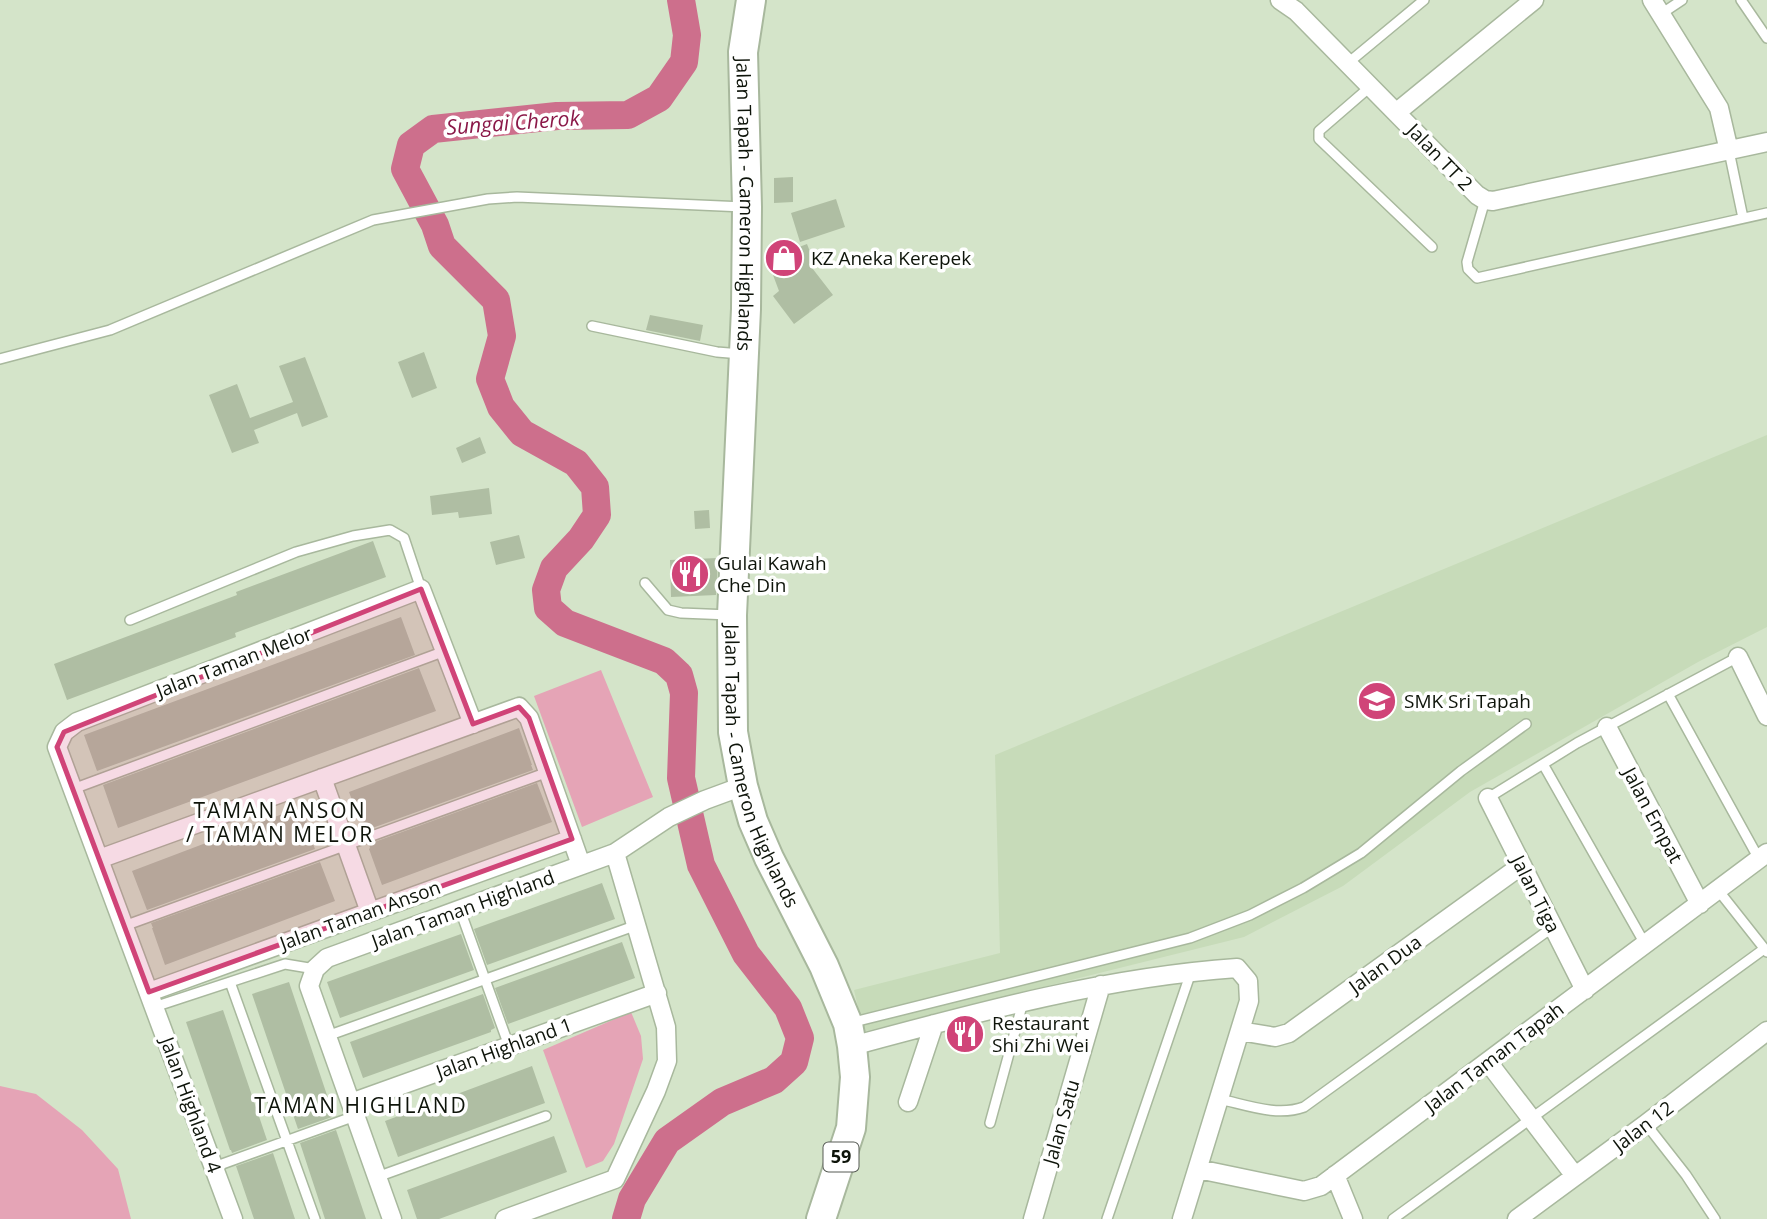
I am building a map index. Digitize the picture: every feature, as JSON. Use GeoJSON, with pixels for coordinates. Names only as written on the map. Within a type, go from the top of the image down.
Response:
{"type":"FeatureCollection","features":[{"type":"Feature","properties":{"kind":"main road","name":"Jalan Tapah - Cameron Highlands"},"geometry":{"type":"LineString","coordinates":[[751,0],[743,52],[747,207],[745,354],[732,615],[733,732],[753,821],[824,966],[850,1035],[855,1077],[851,1128],[821,1219]]}},
{"type":"Feature","properties":{"kind":"street","name":"Jalan TT 2"},"geometry":{"type":"LineString","coordinates":[[1280,0],[1303,5],[1348,63],[1477,195],[1485,200],[1493,201],[1767,142]]}},
{"type":"Feature","properties":{"kind":"street"},"geometry":{"type":"LineString","coordinates":[[1397,112],[1529,2]]}},
{"type":"Feature","properties":{"kind":"street"},"geometry":{"type":"LineString","coordinates":[[1656,7],[1720,108],[1729,151]]}},
{"type":"Feature","properties":{"kind":"street"},"geometry":{"type":"LineString","coordinates":[[421,589],[473,724]]}},
{"type":"Feature","properties":{"kind":"street","name":"Jalan Taman Melor"},"geometry":{"type":"LineString","coordinates":[[57,747],[64,732],[78,722],[421,589]]}},
{"type":"Feature","properties":{"kind":"street"},"geometry":{"type":"LineString","coordinates":[[1738,657],[1766,710]]}},
{"type":"Feature","properties":{"kind":"street"},"geometry":{"type":"LineString","coordinates":[[99,859],[519,707],[529,718],[581,865]]}},
{"type":"Feature","properties":{"kind":"street","name":"Jalan Empat"},"geometry":{"type":"LineString","coordinates":[[1607,727],[1700,904]]}},
{"type":"Feature","properties":{"kind":"street","name":"Jalan Highland 4"},"geometry":{"type":"LineString","coordinates":[[57,747],[233,1219]]}},
{"type":"Feature","properties":{"kind":"street"},"geometry":{"type":"LineString","coordinates":[[322,778],[370,912]]}},
{"type":"Feature","properties":{"kind":"street","name":"Jalan Taman Highland"},"geometry":{"type":"LineString","coordinates":[[315,969],[327,958],[615,853],[669,817],[743,786]]}},
{"type":"Feature","properties":{"kind":"street","name":"Jalan Tiga"},"geometry":{"type":"LineString","coordinates":[[1488,798],[1585,990]]}},
{"type":"Feature","properties":{"kind":"street","name":"Jalan Taman Anson"},"geometry":{"type":"LineString","coordinates":[[152,1000],[370,912],[572,839]]}},
{"type":"Feature","properties":{"kind":"street"},"geometry":{"type":"LineString","coordinates":[[505,1219],[615,1180],[667,1061],[666,1027],[615,853]]}},
{"type":"Feature","properties":{"kind":"street","name":"Jalan Taman Tapah"},"geometry":{"type":"LineString","coordinates":[[1198,1169],[1304,1191],[1321,1186],[1763,856]]}},
{"type":"Feature","properties":{"kind":"street","name":"Jalan Dua"},"geometry":{"type":"LineString","coordinates":[[1240,1031],[1275,1037],[1289,1033],[1522,865]]}},
{"type":"Feature","properties":{"kind":"street"},"geometry":{"type":"LineString","coordinates":[[850,1035],[934,1024],[1101,985],[1191,971],[1237,968],[1248,981],[1249,1000],[1182,1219]]}},
{"type":"Feature","properties":{"kind":"street"},"geometry":{"type":"LineString","coordinates":[[315,969],[309,986],[392,1219]]}},
{"type":"Feature","properties":{"kind":"street","name":"Jalan Satu"},"geometry":{"type":"LineString","coordinates":[[1032,1219],[1101,985]]}},
{"type":"Feature","properties":{"kind":"street","name":"Jalan Highland 1"},"geometry":{"type":"LineString","coordinates":[[353,1110],[509,1046],[657,993]]}},
{"type":"Feature","properties":{"kind":"street"},"geometry":{"type":"LineString","coordinates":[[908,1102],[934,1024]]}},
{"type":"Feature","properties":{"kind":"street","name":"Jalan 12"},"geometry":{"type":"LineString","coordinates":[[1517,1219],[1767,1031]]}},
{"type":"Feature","properties":{"kind":"street"},"geometry":{"type":"LineString","coordinates":[[1488,1062],[1575,1177]]}},
{"type":"Feature","properties":{"kind":"street"},"geometry":{"type":"LineString","coordinates":[[1335,1175],[1353,1219]]}},
{"type":"Feature","properties":{"kind":"lane"},"geometry":{"type":"LineString","coordinates":[[1348,63],[1424,0]]}},
{"type":"Feature","properties":{"kind":"lane"},"geometry":{"type":"LineString","coordinates":[[1656,7],[1682,0]]}},
{"type":"Feature","properties":{"kind":"lane"},"geometry":{"type":"LineString","coordinates":[[1741,0],[1767,38]]}},
{"type":"Feature","properties":{"kind":"lane"},"geometry":{"type":"LineString","coordinates":[[1371,86],[1319,131],[1318,139],[1432,247]]}},
{"type":"Feature","properties":{"kind":"lane"},"geometry":{"type":"LineString","coordinates":[[1729,151],[1743,218]]}},
{"type":"Feature","properties":{"kind":"lane"},"geometry":{"type":"LineString","coordinates":[[0,359],[110,330],[373,220],[488,199],[517,197],[747,207]]}},
{"type":"Feature","properties":{"kind":"lane"},"geometry":{"type":"LineString","coordinates":[[1485,200],[1466,262],[1468,269],[1477,278],[1767,213]]}},
{"type":"Feature","properties":{"kind":"lane"},"geometry":{"type":"LineString","coordinates":[[592,326],[717,352],[745,354]]}},
{"type":"Feature","properties":{"kind":"lane"},"geometry":{"type":"LineString","coordinates":[[130,620],[296,552],[354,536],[390,530],[404,538],[421,589]]}},
{"type":"Feature","properties":{"kind":"lane"},"geometry":{"type":"LineString","coordinates":[[645,583],[668,610],[732,615]]}},
{"type":"Feature","properties":{"kind":"lane"},"geometry":{"type":"LineString","coordinates":[[73,789],[445,651]]}},
{"type":"Feature","properties":{"kind":"lane"},"geometry":{"type":"LineString","coordinates":[[1488,798],[1607,727],[1738,657]]}},
{"type":"Feature","properties":{"kind":"lane"},"geometry":{"type":"LineString","coordinates":[[1668,694],[1763,856]]}},
{"type":"Feature","properties":{"kind":"lane"},"geometry":{"type":"LineString","coordinates":[[850,1035],[1189,938],[1250,915],[1303,888],[1361,853],[1461,771],[1526,724]]}},
{"type":"Feature","properties":{"kind":"lane"},"geometry":{"type":"LineString","coordinates":[[1543,764],[1645,944]]}},
{"type":"Feature","properties":{"kind":"lane"},"geometry":{"type":"LineString","coordinates":[[124,926],[548,772]]}},
{"type":"Feature","properties":{"kind":"lane"},"geometry":{"type":"LineString","coordinates":[[1393,1219],[1766,951],[1718,890]]}},
{"type":"Feature","properties":{"kind":"lane"},"geometry":{"type":"LineString","coordinates":[[460,910],[509,1046]]}},
{"type":"Feature","properties":{"kind":"lane"},"geometry":{"type":"LineString","coordinates":[[327,1036],[637,925]]}},
{"type":"Feature","properties":{"kind":"lane"},"geometry":{"type":"LineString","coordinates":[[1219,1099],[1276,1111],[1291,1111],[1304,1107],[1553,927]]}},
{"type":"Feature","properties":{"kind":"lane"},"geometry":{"type":"LineString","coordinates":[[152,1000],[230,982],[285,964],[315,969]]}},
{"type":"Feature","properties":{"kind":"lane"},"geometry":{"type":"LineString","coordinates":[[1107,1219],[1191,971]]}},
{"type":"Feature","properties":{"kind":"lane"},"geometry":{"type":"LineString","coordinates":[[230,982],[315,1219]]}},
{"type":"Feature","properties":{"kind":"lane"},"geometry":{"type":"LineString","coordinates":[[990,1123],[1023,1002]]}},
{"type":"Feature","properties":{"kind":"lane"},"geometry":{"type":"LineString","coordinates":[[214,1167],[287,1141],[353,1110]]}},
{"type":"Feature","properties":{"kind":"lane"},"geometry":{"type":"LineString","coordinates":[[377,1177],[546,1116]]}},
{"type":"Feature","properties":{"kind":"lane"},"geometry":{"type":"LineString","coordinates":[[1646,1124],[1686,1175],[1715,1219]]}},
{"type":"Feature","properties":{"kind":"highlighted area"},"geometry":{"type":"Polygon","coordinates":[[[421,589],[473,724],[519,707],[529,718],[572,839],[149,992],[57,747],[64,732],[421,589]]]}},
{"type":"Feature","properties":{"kind":"shaded area","name":"SMK Sri Tapah"},"geometry":{"type":"Polygon","coordinates":[[[1767,435],[1767,627],[1698,662],[1470,792],[1343,886],[1244,937],[862,1032],[854,990],[1000,953],[995,755],[1767,435]]]}},
{"type":"Feature","properties":{"kind":"shaded area"},"geometry":{"type":"Polygon","coordinates":[[[601,670],[653,797],[582,827],[534,696],[601,670]]]}},
{"type":"Feature","properties":{"kind":"shaded area"},"geometry":{"type":"Polygon","coordinates":[[[631,1012],[641,1036],[643,1059],[614,1144],[603,1161],[586,1168],[543,1050],[631,1012]]]}},
{"type":"Feature","properties":{"kind":"shaded area"},"geometry":{"type":"Polygon","coordinates":[[[0,1086],[36,1094],[82,1130],[118,1169],[131,1219],[0,1219],[0,1086]]]}},
{"type":"Feature","properties":{"kind":"building"},"geometry":{"type":"Polygon","coordinates":[[[793,177],[793,202],[774,203],[774,178],[793,177]]]}},
{"type":"Feature","properties":{"kind":"building"},"geometry":{"type":"Polygon","coordinates":[[[836,199],[845,227],[800,242],[791,213],[836,199]]]}},
{"type":"Feature","properties":{"kind":"building"},"geometry":{"type":"Polygon","coordinates":[[[807,244],[814,262],[809,264],[833,295],[794,324],[773,296],[779,291],[767,259],[807,244]]]}},
{"type":"Feature","properties":{"kind":"building"},"geometry":{"type":"Polygon","coordinates":[[[650,315],[703,325],[700,341],[646,330],[650,315]]]}},
{"type":"Feature","properties":{"kind":"building"},"geometry":{"type":"Polygon","coordinates":[[[424,352],[437,388],[412,398],[398,362],[424,352]]]}},
{"type":"Feature","properties":{"kind":"building"},"geometry":{"type":"Polygon","coordinates":[[[305,357],[328,417],[302,427],[297,413],[254,430],[259,443],[232,453],[209,395],[237,384],[250,418],[293,402],[279,366],[305,357]]]}},
{"type":"Feature","properties":{"kind":"building"},"geometry":{"type":"Polygon","coordinates":[[[480,437],[486,453],[462,463],[456,448],[480,437]]]}},
{"type":"Feature","properties":{"kind":"building"},"geometry":{"type":"Polygon","coordinates":[[[489,488],[492,514],[459,518],[458,512],[432,515],[430,496],[489,488]]]}},
{"type":"Feature","properties":{"kind":"building"},"geometry":{"type":"Polygon","coordinates":[[[709,510],[710,528],[695,529],[694,511],[709,510]]]}},
{"type":"Feature","properties":{"kind":"building"},"geometry":{"type":"Polygon","coordinates":[[[519,535],[525,558],[496,565],[490,542],[519,535]]]}},
{"type":"Feature","properties":{"kind":"building"},"geometry":{"type":"Polygon","coordinates":[[[373,541],[386,577],[67,700],[54,664],[373,541]]]}},
{"type":"Feature","properties":{"kind":"building"},"geometry":{"type":"Polygon","coordinates":[[[718,558],[716,595],[671,597],[670,560],[718,558]]]}},
{"type":"Feature","properties":{"kind":"building"},"geometry":{"type":"Polygon","coordinates":[[[401,617],[415,655],[97,771],[84,735],[401,617]]]}},
{"type":"Feature","properties":{"kind":"building"},"geometry":{"type":"Polygon","coordinates":[[[419,668],[436,711],[118,828],[103,785],[419,668]]]}},
{"type":"Feature","properties":{"kind":"building"},"geometry":{"type":"Polygon","coordinates":[[[519,728],[533,770],[364,831],[349,792],[519,728]]]}},
{"type":"Feature","properties":{"kind":"building"},"geometry":{"type":"Polygon","coordinates":[[[537,783],[552,822],[382,885],[369,844],[537,783]]]}},
{"type":"Feature","properties":{"kind":"building"},"geometry":{"type":"Polygon","coordinates":[[[301,807],[315,849],[147,910],[132,871],[301,807]]]}},
{"type":"Feature","properties":{"kind":"building"},"geometry":{"type":"Polygon","coordinates":[[[320,862],[335,901],[165,965],[151,923],[320,862]]]}},
{"type":"Feature","properties":{"kind":"building"},"geometry":{"type":"Polygon","coordinates":[[[602,883],[615,919],[487,965],[474,929],[602,883]]]}},
{"type":"Feature","properties":{"kind":"building"},"geometry":{"type":"Polygon","coordinates":[[[461,934],[474,970],[340,1018],[327,982],[461,934]]]}},
{"type":"Feature","properties":{"kind":"building"},"geometry":{"type":"Polygon","coordinates":[[[622,942],[635,978],[508,1024],[495,988],[622,942]]]}},
{"type":"Feature","properties":{"kind":"building"},"geometry":{"type":"Polygon","coordinates":[[[289,982],[332,1110],[329,1110],[332,1117],[298,1129],[252,994],[289,982]]]}},
{"type":"Feature","properties":{"kind":"building"},"geometry":{"type":"Polygon","coordinates":[[[483,994],[495,1028],[491,1032],[363,1078],[350,1042],[483,994]]]}},
{"type":"Feature","properties":{"kind":"building"},"geometry":{"type":"Polygon","coordinates":[[[223,1010],[267,1140],[232,1153],[186,1022],[223,1010]]]}},
{"type":"Feature","properties":{"kind":"building"},"geometry":{"type":"Polygon","coordinates":[[[532,1066],[545,1103],[398,1157],[385,1121],[532,1066]]]}},
{"type":"Feature","properties":{"kind":"building"},"geometry":{"type":"Polygon","coordinates":[[[336,1130],[366,1219],[325,1219],[300,1143],[336,1130]]]}},
{"type":"Feature","properties":{"kind":"building"},"geometry":{"type":"Polygon","coordinates":[[[554,1136],[567,1172],[439,1219],[417,1219],[407,1190],[554,1136]]]}},
{"type":"Feature","properties":{"kind":"building"},"geometry":{"type":"Polygon","coordinates":[[[273,1153],[295,1219],[254,1219],[236,1166],[273,1153]]]}},
{"type":"Feature","properties":{"kind":"waterway","name":"Sungai Cherok"},"geometry":{"type":"LineString","coordinates":[[626,1219],[632,1199],[667,1141],[722,1102],[774,1080],[794,1062],[800,1038],[788,1008],[746,954],[701,865],[681,778],[684,693],[679,675],[664,661],[565,623],[548,608],[546,590],[554,568],[581,539],[597,515],[595,487],[576,463],[522,433],[501,407],[490,379],[502,336],[496,300],[442,246],[435,225],[405,169],[411,145],[433,129],[557,116],[628,115],[659,98],[684,62],[687,35],[681,0]]}},
{"type":"Feature","properties":{"kind":"place","name":"KZ Aneka Kerepek"},"geometry":{"type":"Point","coordinates":[784,258]}},
{"type":"Feature","properties":{"kind":"place","name":"Gulai Kawah Che Din"},"geometry":{"type":"Point","coordinates":[690,574]}},
{"type":"Feature","properties":{"kind":"place","name":"SMK Sri Tapah"},"geometry":{"type":"Point","coordinates":[1377,701]}},
{"type":"Feature","properties":{"kind":"place","name":"Restaurant Shi Zhi Wei"},"geometry":{"type":"Point","coordinates":[965,1034]}},
{"type":"Feature","properties":{"kind":"district","name":"TAMAN ANSON / TAMAN MELOR"},"geometry":{"type":"Point","coordinates":[280,823]}},
{"type":"Feature","properties":{"kind":"district","name":"TAMAN HIGHLAND"},"geometry":{"type":"Point","coordinates":[361,1106]}}]}
